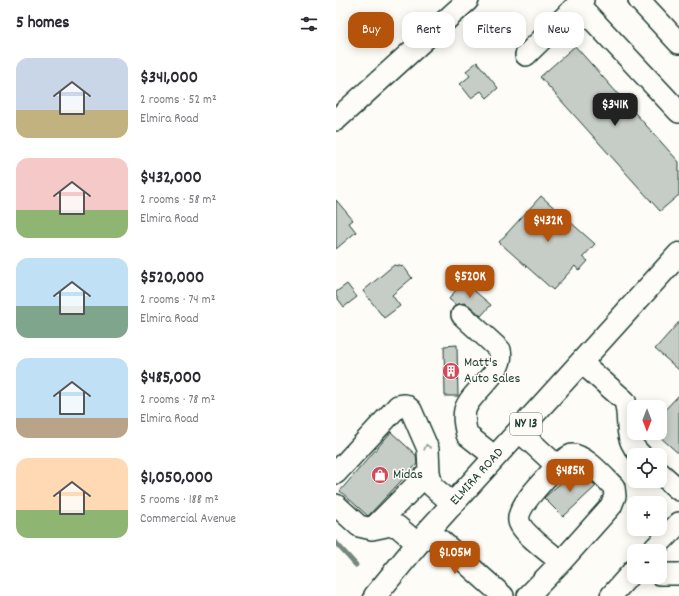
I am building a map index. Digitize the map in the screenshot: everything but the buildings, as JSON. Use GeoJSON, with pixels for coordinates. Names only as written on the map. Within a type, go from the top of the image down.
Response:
{"type":"FeatureCollection","features":[{"type":"Feature","properties":{"kind":"highway","name":"ELMIRA ROAD"},"geometry":{"type":"LineString","coordinates":[[375,596],[453,504],[679,254]]}},
{"type":"Feature","properties":{"kind":"street"},"geometry":{"type":"LineString","coordinates":[[336,120],[468,0]]}},
{"type":"Feature","properties":{"kind":"street"},"geometry":{"type":"LineString","coordinates":[[639,0],[679,43]]}},
{"type":"Feature","properties":{"kind":"street"},"geometry":{"type":"LineString","coordinates":[[526,54],[580,2],[679,112]]}},
{"type":"Feature","properties":{"kind":"street"},"geometry":{"type":"LineString","coordinates":[[462,315],[500,350],[502,357],[498,366],[465,408],[464,418],[467,434],[495,458]]}},
{"type":"Feature","properties":{"kind":"street"},"geometry":{"type":"LineString","coordinates":[[581,362],[625,401],[627,408],[628,438],[633,448]]}},
{"type":"Feature","properties":{"kind":"street"},"geometry":{"type":"LineString","coordinates":[[336,473],[398,406],[406,405],[411,410],[428,449],[429,472],[432,486],[453,504]]}},
{"type":"Feature","properties":{"kind":"street"},"geometry":{"type":"LineString","coordinates":[[519,431],[556,466]]}},
{"type":"Feature","properties":{"kind":"street"},"geometry":{"type":"LineString","coordinates":[[528,596],[561,562],[612,506],[615,496],[614,487],[582,457],[573,455],[566,458],[556,466],[521,509],[519,521],[523,529],[561,562]]}},
{"type":"Feature","properties":{"kind":"street"},"geometry":{"type":"LineString","coordinates":[[372,529],[429,472]]}},
{"type":"Feature","properties":{"kind":"street"},"geometry":{"type":"LineString","coordinates":[[667,479],[679,490]]}},
{"type":"Feature","properties":{"kind":"street"},"geometry":{"type":"LineString","coordinates":[[336,505],[359,526],[372,529],[391,525],[397,526],[424,537],[503,596]]}},
{"type":"Feature","properties":{"kind":"street"},"geometry":{"type":"LineString","coordinates":[[659,544],[679,523]]}},
{"type":"Feature","properties":{"kind":"street"},"geometry":{"type":"LineString","coordinates":[[667,574],[679,574]]}},
{"type":"Feature","properties":{"kind":"street"},"geometry":{"type":"LineString","coordinates":[[611,596],[627,578]]}},
{"type":"Feature","properties":{"kind":"waterway"},"geometry":{"type":"LineString","coordinates":[[336,543],[356,565]]}},
{"type":"Feature","properties":{"kind":"place","name":"Matt's Auto Sales"},"geometry":{"type":"Point","coordinates":[451,371]}},
{"type":"Feature","properties":{"kind":"place","name":"Midas"},"geometry":{"type":"Point","coordinates":[380,475]}}]}
